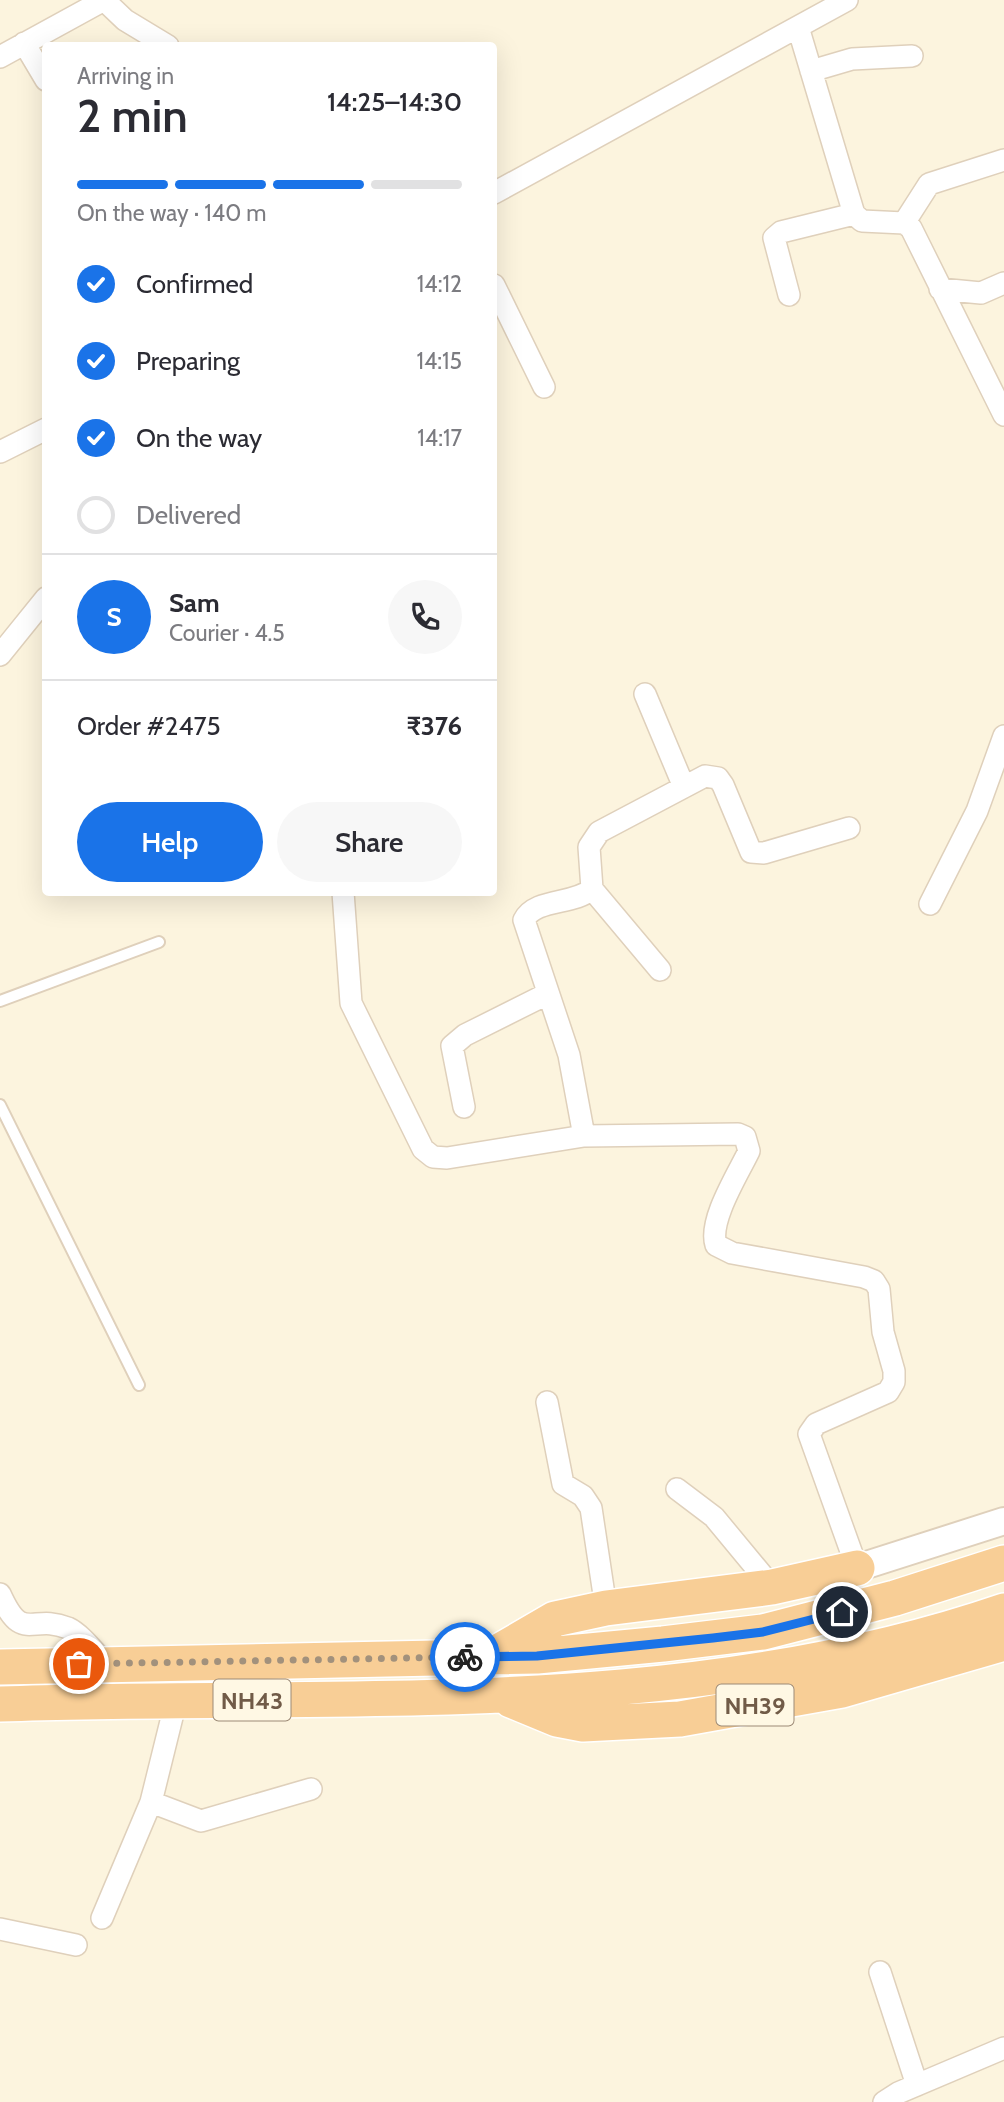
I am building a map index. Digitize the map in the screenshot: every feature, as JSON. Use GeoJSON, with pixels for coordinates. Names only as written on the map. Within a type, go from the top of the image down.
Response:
{"type":"FeatureCollection","features":[{"type":"Feature","properties":{"kind":"highway","name":"NH43"},"geometry":{"type":"LineString","coordinates":[[0,1667],[537,1656],[763,1632],[895,1598],[1004,1563]]}},
{"type":"Feature","properties":{"kind":"highway"},"geometry":{"type":"LineString","coordinates":[[490,1656],[555,1619],[606,1608],[772,1587],[857,1568]]}},
{"type":"Feature","properties":{"kind":"highway","name":"NH43"},"geometry":{"type":"LineString","coordinates":[[0,1704],[505,1697],[738,1675],[879,1645],[1004,1611]]}},
{"type":"Feature","properties":{"kind":"highway","name":"NH39"},"geometry":{"type":"LineString","coordinates":[[505,1697],[557,1719],[583,1724],[680,1719],[842,1690],[1004,1643]]}},
{"type":"Feature","properties":{"kind":"street"},"geometry":{"type":"LineString","coordinates":[[0,57],[104,0],[125,20],[161,42]]}},
{"type":"Feature","properties":{"kind":"street"},"geometry":{"type":"LineString","coordinates":[[497,191],[847,0]]}},
{"type":"Feature","properties":{"kind":"street"},"geometry":{"type":"LineString","coordinates":[[798,27],[854,214],[868,222],[904,223],[911,228],[1004,415]]}},
{"type":"Feature","properties":{"kind":"street"},"geometry":{"type":"LineString","coordinates":[[24,43],[42,73]]}},
{"type":"Feature","properties":{"kind":"street"},"geometry":{"type":"LineString","coordinates":[[811,71],[852,58],[912,56]]}},
{"type":"Feature","properties":{"kind":"street"},"geometry":{"type":"LineString","coordinates":[[904,223],[929,184],[1004,160]]}},
{"type":"Feature","properties":{"kind":"street"},"geometry":{"type":"LineString","coordinates":[[789,295],[774,238],[781,232],[854,214]]}},
{"type":"Feature","properties":{"kind":"street"},"geometry":{"type":"LineString","coordinates":[[940,289],[981,293],[1004,283]]}},
{"type":"Feature","properties":{"kind":"street"},"geometry":{"type":"LineString","coordinates":[[497,291],[544,387]]}},
{"type":"Feature","properties":{"kind":"street"},"geometry":{"type":"LineString","coordinates":[[0,452],[42,431]]}},
{"type":"Feature","properties":{"kind":"street"},"geometry":{"type":"LineString","coordinates":[[0,655],[42,603]]}},
{"type":"Feature","properties":{"kind":"street"},"geometry":{"type":"LineString","coordinates":[[645,694],[684,787]]}},
{"type":"Feature","properties":{"kind":"street"},"geometry":{"type":"LineString","coordinates":[[930,904],[977,811],[1004,736]]}},
{"type":"Feature","properties":{"kind":"street"},"geometry":{"type":"LineString","coordinates":[[660,970],[592,889],[589,847],[599,832],[705,776],[718,778],[748,846],[755,853],[849,828]]}},
{"type":"Feature","properties":{"kind":"street"},"geometry":{"type":"LineString","coordinates":[[584,1136],[569,1055],[524,920],[533,909],[581,896],[592,889]]}},
{"type":"Feature","properties":{"kind":"street"},"geometry":{"type":"LineString","coordinates":[[343,896],[351,1003],[423,1149],[433,1157],[447,1158],[584,1136],[738,1134],[745,1137],[749,1151],[718,1217],[713,1237],[716,1245],[732,1253],[874,1281],[879,1289],[883,1332],[894,1371],[894,1382],[888,1392],[816,1424],[809,1434],[857,1568],[1004,1521]]}},
{"type":"Feature","properties":{"kind":"street"},"geometry":{"type":"LineString","coordinates":[[464,1107],[450,1051],[452,1046],[465,1035],[547,994]]}},
{"type":"Feature","properties":{"kind":"street"},"geometry":{"type":"LineString","coordinates":[[547,1402],[563,1484],[588,1501],[591,1508],[606,1608]]}},
{"type":"Feature","properties":{"kind":"street"},"geometry":{"type":"LineString","coordinates":[[677,1489],[714,1517],[772,1587]]}},
{"type":"Feature","properties":{"kind":"street"},"geometry":{"type":"LineString","coordinates":[[0,1594],[9,1614],[18,1622],[71,1630],[105,1663]]}},
{"type":"Feature","properties":{"kind":"street"},"geometry":{"type":"LineString","coordinates":[[102,1918],[150,1802],[176,1701]]}},
{"type":"Feature","properties":{"kind":"street"},"geometry":{"type":"LineString","coordinates":[[150,1802],[201,1821],[310,1789]]}},
{"type":"Feature","properties":{"kind":"street"},"geometry":{"type":"LineString","coordinates":[[0,1929],[76,1945]]}},
{"type":"Feature","properties":{"kind":"street"},"geometry":{"type":"LineString","coordinates":[[880,1972],[917,2085]]}},
{"type":"Feature","properties":{"kind":"street"},"geometry":{"type":"LineString","coordinates":[[884,2102],[1004,2048]]}},
{"type":"Feature","properties":{"kind":"lane"},"geometry":{"type":"LineString","coordinates":[[0,1001],[159,942]]}},
{"type":"Feature","properties":{"kind":"lane"},"geometry":{"type":"LineString","coordinates":[[0,1105],[139,1385]]}},
{"type":"Feature","properties":{"kind":"way so far"},"geometry":{"type":"LineString","coordinates":[[79,1664],[465,1657]]}},
{"type":"Feature","properties":{"kind":"route"},"geometry":{"type":"LineString","coordinates":[[465,1657],[537,1656],[663,1644],[763,1632],[842,1612]]}}]}
